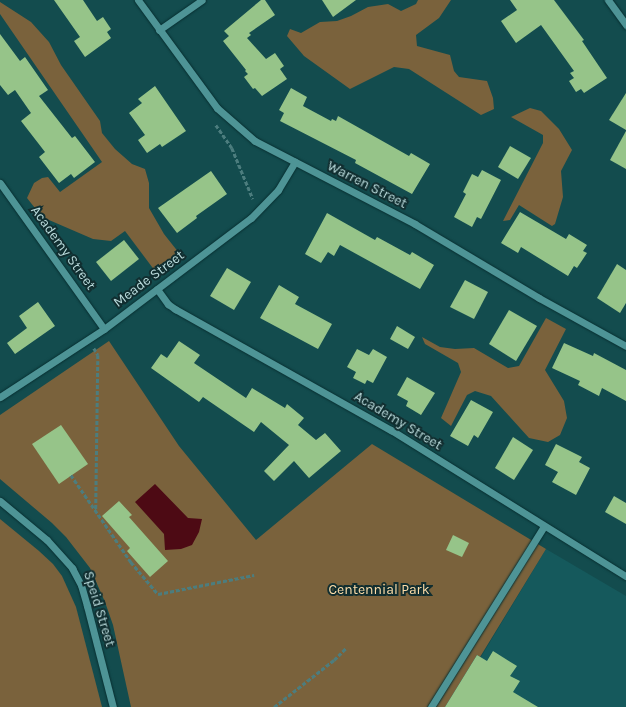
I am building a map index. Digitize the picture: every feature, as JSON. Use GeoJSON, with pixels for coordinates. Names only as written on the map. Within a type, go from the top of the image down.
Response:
{"type":"FeatureCollection","features":[{"type":"Feature","properties":{"kind":"street","name":"Warren Street"},"geometry":{"type":"LineString","coordinates":[[138,0],[210,99],[225,116],[255,141],[415,224],[540,298],[626,346]]}},
{"type":"Feature","properties":{"kind":"street"},"geometry":{"type":"LineString","coordinates":[[159,30],[202,0]]}},
{"type":"Feature","properties":{"kind":"street"},"geometry":{"type":"LineString","coordinates":[[608,0],[626,25]]}},
{"type":"Feature","properties":{"kind":"street","name":"Meade Street"},"geometry":{"type":"LineString","coordinates":[[0,397],[104,329],[256,213],[278,190],[295,162]]}},
{"type":"Feature","properties":{"kind":"street","name":"Academy Street"},"geometry":{"type":"LineString","coordinates":[[0,183],[104,329]]}},
{"type":"Feature","properties":{"kind":"street","name":"Academy Street"},"geometry":{"type":"LineString","coordinates":[[157,289],[168,304],[174,309],[391,430],[626,576]]}},
{"type":"Feature","properties":{"kind":"street","name":"Speid Street"},"geometry":{"type":"LineString","coordinates":[[0,501],[48,540],[72,568],[81,586],[87,606],[113,707]]}},
{"type":"Feature","properties":{"kind":"street"},"geometry":{"type":"LineString","coordinates":[[431,707],[544,526]]}},
{"type":"Feature","properties":{"kind":"path"},"geometry":{"type":"LineString","coordinates":[[225,116],[216,124],[232,148],[246,179],[256,213]]}},
{"type":"Feature","properties":{"kind":"path"},"geometry":{"type":"LineString","coordinates":[[88,340],[98,355],[96,511]]}},
{"type":"Feature","properties":{"kind":"path"},"geometry":{"type":"LineString","coordinates":[[71,475],[131,562],[158,594],[254,575]]}},
{"type":"Feature","properties":{"kind":"path"},"geometry":{"type":"LineString","coordinates":[[274,707],[334,660],[346,648]]}},
{"type":"Feature","properties":{"kind":"shaded area"},"geometry":{"type":"Polygon","coordinates":[[[155,484],[188,518],[202,519],[199,532],[192,545],[181,549],[165,550],[164,534],[135,502],[155,484]]]}},
{"type":"Feature","properties":{"kind":"shaded area"},"geometry":{"type":"Polygon","coordinates":[[[546,549],[626,596],[626,707],[445,707],[477,655],[481,657],[546,549]]]}},
{"type":"Feature","properties":{"kind":"green space"},"geometry":{"type":"Polygon","coordinates":[[[418,0],[451,0],[439,18],[416,35],[417,46],[450,55],[454,71],[459,77],[487,81],[493,98],[494,109],[481,115],[409,69],[394,67],[350,89],[304,56],[287,36],[290,29],[301,33],[320,22],[337,21],[351,16],[368,7],[388,4],[401,11],[416,4],[418,0]]]}},
{"type":"Feature","properties":{"kind":"green space"},"geometry":{"type":"Polygon","coordinates":[[[0,2],[31,22],[49,42],[61,65],[100,121],[102,133],[115,149],[132,164],[145,169],[149,183],[149,208],[164,234],[183,258],[158,275],[125,231],[111,241],[93,239],[42,217],[27,198],[34,183],[42,178],[48,177],[60,192],[102,162],[0,14],[0,2]]]}},
{"type":"Feature","properties":{"kind":"green space"},"geometry":{"type":"Polygon","coordinates":[[[530,108],[541,111],[559,129],[572,150],[561,171],[563,197],[555,224],[552,226],[519,205],[510,220],[503,221],[543,143],[543,135],[511,117],[530,108]]]}},
{"type":"Feature","properties":{"kind":"green space"},"geometry":{"type":"Polygon","coordinates":[[[546,318],[566,329],[545,370],[564,401],[567,418],[560,435],[548,442],[529,438],[491,396],[475,391],[467,395],[451,426],[441,418],[461,372],[458,363],[425,344],[422,337],[440,347],[455,349],[474,348],[508,368],[519,366],[546,318]]]}},
{"type":"Feature","properties":{"kind":"green space","name":"Centennial Park"},"geometry":{"type":"Polygon","coordinates":[[[109,341],[179,446],[256,540],[372,444],[546,549],[480,657],[477,655],[445,707],[131,707],[113,625],[90,568],[66,537],[52,523],[0,479],[0,415],[109,341]]]}},
{"type":"Feature","properties":{"kind":"green space"},"geometry":{"type":"Polygon","coordinates":[[[0,519],[39,551],[53,564],[62,576],[76,607],[102,707],[0,707],[0,519]]]}},
{"type":"Feature","properties":{"kind":"building"},"geometry":{"type":"Polygon","coordinates":[[[54,0],[83,0],[97,21],[103,17],[111,29],[107,32],[111,38],[85,57],[74,41],[80,37],[54,0]]]}},
{"type":"Feature","properties":{"kind":"building"},"geometry":{"type":"Polygon","coordinates":[[[261,0],[265,0],[275,15],[249,33],[251,35],[247,38],[266,59],[275,53],[284,66],[280,69],[287,79],[262,96],[255,88],[253,89],[244,77],[248,74],[245,71],[246,70],[223,41],[229,36],[224,31],[261,0]]]}},
{"type":"Feature","properties":{"kind":"building"},"geometry":{"type":"Polygon","coordinates":[[[322,0],[356,0],[333,17],[322,0]]]}},
{"type":"Feature","properties":{"kind":"building"},"geometry":{"type":"Polygon","coordinates":[[[510,0],[554,0],[584,40],[582,41],[607,78],[584,93],[581,89],[576,92],[569,81],[574,78],[570,73],[574,71],[541,25],[516,43],[501,21],[517,10],[510,0]]]}},
{"type":"Feature","properties":{"kind":"building"},"geometry":{"type":"Polygon","coordinates":[[[0,34],[20,61],[25,57],[48,90],[39,96],[72,138],[75,136],[95,162],[74,178],[71,174],[59,183],[39,157],[45,152],[21,121],[31,113],[15,90],[8,95],[0,85],[0,34]]]}},
{"type":"Feature","properties":{"kind":"building"},"geometry":{"type":"Polygon","coordinates":[[[155,86],[186,131],[162,147],[160,144],[147,153],[138,140],[145,135],[129,113],[142,103],[138,99],[155,86]]]}},
{"type":"Feature","properties":{"kind":"building"},"geometry":{"type":"Polygon","coordinates":[[[291,88],[307,97],[303,106],[331,121],[332,119],[336,121],[338,116],[409,156],[411,153],[430,164],[412,194],[355,163],[356,160],[280,121],[284,113],[279,110],[291,88]]]}},
{"type":"Feature","properties":{"kind":"building"},"geometry":{"type":"Polygon","coordinates":[[[626,93],[626,130],[609,120],[626,93]]]}},
{"type":"Feature","properties":{"kind":"building"},"geometry":{"type":"Polygon","coordinates":[[[626,131],[626,169],[610,160],[626,131]]]}},
{"type":"Feature","properties":{"kind":"building"},"geometry":{"type":"Polygon","coordinates":[[[510,146],[531,158],[518,179],[498,167],[510,146]]]}},
{"type":"Feature","properties":{"kind":"building"},"geometry":{"type":"Polygon","coordinates":[[[482,170],[501,180],[481,219],[477,217],[472,227],[454,217],[466,194],[463,192],[472,174],[478,177],[482,170]]]}},
{"type":"Feature","properties":{"kind":"building"},"geometry":{"type":"Polygon","coordinates":[[[211,171],[227,194],[196,216],[197,218],[177,233],[158,208],[211,171]]]}},
{"type":"Feature","properties":{"kind":"building"},"geometry":{"type":"Polygon","coordinates":[[[520,212],[566,239],[569,234],[587,245],[583,251],[587,253],[577,268],[574,266],[568,276],[521,247],[518,253],[501,243],[520,212]]]}},
{"type":"Feature","properties":{"kind":"building"},"geometry":{"type":"Polygon","coordinates":[[[327,213],[375,240],[377,237],[410,255],[412,252],[434,265],[420,289],[340,245],[334,256],[328,252],[321,263],[305,254],[327,213]]]}},
{"type":"Feature","properties":{"kind":"building"},"geometry":{"type":"Polygon","coordinates":[[[124,240],[139,259],[111,281],[96,262],[124,240]]]}},
{"type":"Feature","properties":{"kind":"building"},"geometry":{"type":"Polygon","coordinates":[[[617,264],[626,270],[626,303],[620,313],[597,298],[617,264]]]}},
{"type":"Feature","properties":{"kind":"building"},"geometry":{"type":"Polygon","coordinates":[[[227,268],[251,282],[234,310],[210,296],[227,268]]]}},
{"type":"Feature","properties":{"kind":"building"},"geometry":{"type":"Polygon","coordinates":[[[465,280],[488,292],[474,319],[450,307],[465,280]]]}},
{"type":"Feature","properties":{"kind":"building"},"geometry":{"type":"Polygon","coordinates":[[[279,285],[299,297],[295,304],[332,324],[318,349],[260,318],[279,285]]]}},
{"type":"Feature","properties":{"kind":"building"},"geometry":{"type":"Polygon","coordinates":[[[38,302],[55,326],[15,354],[7,343],[27,328],[19,316],[38,302]]]}},
{"type":"Feature","properties":{"kind":"building"},"geometry":{"type":"Polygon","coordinates":[[[509,310],[537,326],[516,361],[489,344],[509,310]]]}},
{"type":"Feature","properties":{"kind":"building"},"geometry":{"type":"Polygon","coordinates":[[[397,326],[415,337],[408,349],[390,339],[397,326]]]}},
{"type":"Feature","properties":{"kind":"building"},"geometry":{"type":"Polygon","coordinates":[[[179,341],[200,355],[194,363],[246,398],[252,388],[285,408],[287,404],[304,418],[298,425],[316,440],[325,433],[341,451],[309,478],[294,461],[274,481],[264,471],[289,445],[261,422],[254,432],[203,397],[199,402],[151,368],[161,354],[167,358],[179,341]]]}},
{"type":"Feature","properties":{"kind":"building"},"geometry":{"type":"Polygon","coordinates":[[[564,343],[593,356],[594,353],[626,370],[626,401],[602,388],[599,396],[578,385],[580,381],[552,368],[564,343]]]}},
{"type":"Feature","properties":{"kind":"building"},"geometry":{"type":"Polygon","coordinates":[[[357,349],[369,355],[373,349],[387,357],[373,383],[367,380],[365,384],[353,378],[356,372],[347,367],[357,349]]]}},
{"type":"Feature","properties":{"kind":"building"},"geometry":{"type":"Polygon","coordinates":[[[407,377],[435,393],[421,415],[406,406],[408,401],[397,395],[407,377]]]}},
{"type":"Feature","properties":{"kind":"building"},"geometry":{"type":"Polygon","coordinates":[[[471,400],[493,412],[478,438],[474,435],[468,446],[450,436],[471,400]]]}},
{"type":"Feature","properties":{"kind":"building"},"geometry":{"type":"Polygon","coordinates":[[[61,425],[88,464],[59,484],[32,444],[61,425]]]}},
{"type":"Feature","properties":{"kind":"building"},"geometry":{"type":"Polygon","coordinates":[[[513,437],[533,450],[514,480],[495,468],[513,437]]]}},
{"type":"Feature","properties":{"kind":"building"},"geometry":{"type":"Polygon","coordinates":[[[556,444],[582,457],[579,462],[590,468],[576,495],[552,482],[558,472],[545,465],[556,444]]]}},
{"type":"Feature","properties":{"kind":"building"},"geometry":{"type":"Polygon","coordinates":[[[614,496],[626,503],[626,524],[605,512],[614,496]]]}},
{"type":"Feature","properties":{"kind":"building"},"geometry":{"type":"Polygon","coordinates":[[[119,501],[132,515],[129,517],[168,561],[150,577],[127,551],[130,548],[102,516],[119,501]]]}},
{"type":"Feature","properties":{"kind":"building"},"geometry":{"type":"Polygon","coordinates":[[[453,535],[469,543],[462,557],[446,550],[453,535]]]}},
{"type":"Feature","properties":{"kind":"building"},"geometry":{"type":"Polygon","coordinates":[[[493,651],[517,666],[510,676],[520,681],[513,692],[538,707],[445,707],[477,655],[487,661],[493,651]]]}}]}
